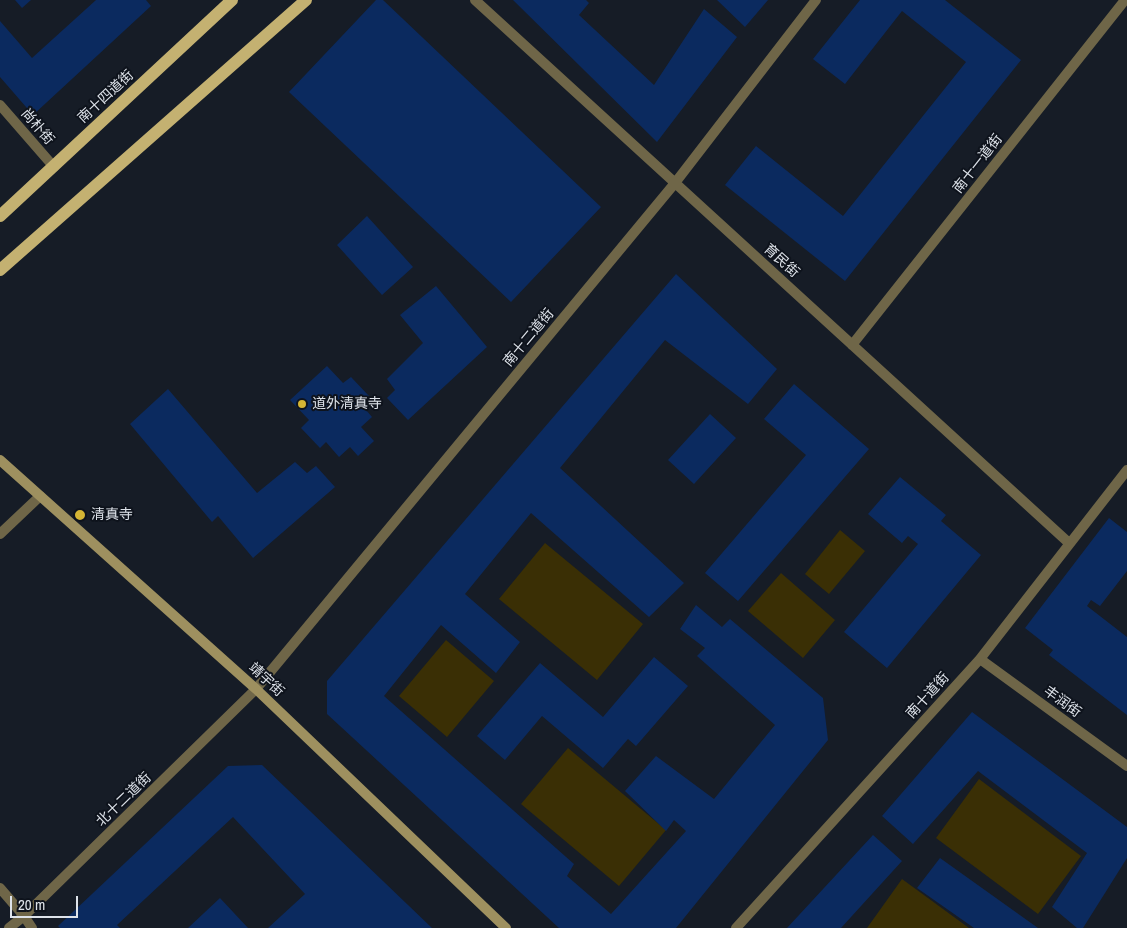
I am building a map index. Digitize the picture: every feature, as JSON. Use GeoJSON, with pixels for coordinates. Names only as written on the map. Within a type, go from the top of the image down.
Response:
{"type":"FeatureCollection","features":[{"type":"Feature","properties":{"kind":"main road"},"geometry":{"type":"LineString","coordinates":[[0,270],[306,0]]}},
{"type":"Feature","properties":{"kind":"main road","name":"南十四道街"},"geometry":{"type":"LineString","coordinates":[[0,216],[54,167],[225,2]]}},
{"type":"Feature","properties":{"kind":"main road","name":"靖宇街"},"geometry":{"type":"LineString","coordinates":[[0,460],[256,689],[506,928]]}},
{"type":"Feature","properties":{"kind":"street","name":"育民街"},"geometry":{"type":"LineString","coordinates":[[475,0],[1069,543]]}},
{"type":"Feature","properties":{"kind":"street","name":"南十二道街"},"geometry":{"type":"LineString","coordinates":[[256,689],[675,183],[816,0]]}},
{"type":"Feature","properties":{"kind":"street","name":"南十一道街"},"geometry":{"type":"LineString","coordinates":[[852,345],[1125,0]]}},
{"type":"Feature","properties":{"kind":"street","name":"尚朴街"},"geometry":{"type":"LineString","coordinates":[[0,105],[54,167]]}},
{"type":"Feature","properties":{"kind":"street","name":"南十道街"},"geometry":{"type":"LineString","coordinates":[[736,928],[980,659],[1127,470]]}},
{"type":"Feature","properties":{"kind":"street"},"geometry":{"type":"LineString","coordinates":[[0,534],[40,496]]}},
{"type":"Feature","properties":{"kind":"street","name":"丰润街"},"geometry":{"type":"LineString","coordinates":[[980,659],[1127,766]]}},
{"type":"Feature","properties":{"kind":"street","name":"北十二道街"},"geometry":{"type":"LineString","coordinates":[[9,928],[24,916],[256,689]]}},
{"type":"Feature","properties":{"kind":"street"},"geometry":{"type":"LineString","coordinates":[[0,888],[32,928]]}},
{"type":"Feature","properties":{"kind":"shaded area"},"geometry":{"type":"Polygon","coordinates":[[[840,530],[865,551],[829,594],[805,574],[840,530]]]}},
{"type":"Feature","properties":{"kind":"shaded area"},"geometry":{"type":"Polygon","coordinates":[[[545,543],[643,624],[597,680],[499,599],[545,543]]]}},
{"type":"Feature","properties":{"kind":"shaded area"},"geometry":{"type":"Polygon","coordinates":[[[781,573],[835,620],[803,658],[748,611],[781,573]]]}},
{"type":"Feature","properties":{"kind":"shaded area"},"geometry":{"type":"Polygon","coordinates":[[[446,640],[494,681],[447,737],[399,696],[446,640]]]}},
{"type":"Feature","properties":{"kind":"shaded area"},"geometry":{"type":"Polygon","coordinates":[[[568,748],[666,830],[619,886],[521,804],[568,748]]]}},
{"type":"Feature","properties":{"kind":"shaded area"},"geometry":{"type":"Polygon","coordinates":[[[979,779],[1081,856],[1038,914],[936,838],[979,779]]]}},
{"type":"Feature","properties":{"kind":"shaded area"},"geometry":{"type":"Polygon","coordinates":[[[902,879],[969,928],[867,928],[902,879]]]}},
{"type":"Feature","properties":{"kind":"building"},"geometry":{"type":"Polygon","coordinates":[[[15,0],[31,0],[22,8],[15,0]]]}},
{"type":"Feature","properties":{"kind":"building"},"geometry":{"type":"Polygon","coordinates":[[[96,0],[146,0],[151,6],[33,115],[0,77],[0,21],[32,58],[96,0]]]}},
{"type":"Feature","properties":{"kind":"building"},"geometry":{"type":"Polygon","coordinates":[[[376,0],[383,0],[601,207],[511,302],[289,92],[376,0]]]}},
{"type":"Feature","properties":{"kind":"building"},"geometry":{"type":"Polygon","coordinates":[[[513,0],[586,0],[589,3],[579,15],[654,85],[704,9],[737,37],[657,142],[513,0]]]}},
{"type":"Feature","properties":{"kind":"building"},"geometry":{"type":"Polygon","coordinates":[[[717,0],[768,0],[745,27],[717,0]]]}},
{"type":"Feature","properties":{"kind":"building"},"geometry":{"type":"Polygon","coordinates":[[[860,0],[945,0],[1021,60],[845,281],[725,185],[756,146],[843,216],[966,62],[902,11],[845,84],[813,59],[860,0]]]}},
{"type":"Feature","properties":{"kind":"building"},"geometry":{"type":"Polygon","coordinates":[[[367,216],[413,267],[382,295],[337,245],[367,216]]]}},
{"type":"Feature","properties":{"kind":"building"},"geometry":{"type":"Polygon","coordinates":[[[676,274],[777,369],[748,404],[665,340],[560,468],[684,583],[649,617],[531,513],[465,594],[520,642],[496,673],[441,625],[384,696],[574,864],[567,876],[611,914],[686,831],[674,820],[666,831],[625,791],[656,756],[714,799],[775,725],[697,656],[705,648],[680,629],[696,605],[722,627],[730,619],[823,698],[828,740],[676,928],[559,928],[327,714],[327,681],[676,274]]]}},
{"type":"Feature","properties":{"kind":"building"},"geometry":{"type":"Polygon","coordinates":[[[436,286],[487,347],[408,420],[387,398],[395,390],[387,379],[423,343],[400,315],[436,286]]]}},
{"type":"Feature","properties":{"kind":"building"},"geometry":{"type":"Polygon","coordinates":[[[327,366],[343,383],[351,377],[369,396],[361,404],[372,417],[361,427],[374,441],[358,456],[350,447],[339,457],[326,442],[320,448],[301,428],[309,420],[290,400],[327,366]]]}},
{"type":"Feature","properties":{"kind":"building"},"geometry":{"type":"Polygon","coordinates":[[[794,384],[869,449],[738,601],[705,573],[806,455],[764,419],[794,384]]]}},
{"type":"Feature","properties":{"kind":"building"},"geometry":{"type":"Polygon","coordinates":[[[168,389],[257,493],[295,462],[307,473],[316,466],[335,487],[253,558],[218,516],[212,522],[130,424],[168,389]]]}},
{"type":"Feature","properties":{"kind":"building"},"geometry":{"type":"Polygon","coordinates":[[[710,414],[736,438],[694,484],[668,460],[710,414]]]}},
{"type":"Feature","properties":{"kind":"building"},"geometry":{"type":"Polygon","coordinates":[[[900,477],[946,515],[941,521],[981,555],[887,668],[844,632],[918,544],[908,536],[902,543],[868,514],[900,477]]]}},
{"type":"Feature","properties":{"kind":"building"},"geometry":{"type":"Polygon","coordinates":[[[1109,518],[1127,532],[1127,571],[1100,606],[1091,600],[1087,606],[1127,637],[1127,715],[1049,655],[1053,650],[1025,628],[1109,518]]]}},
{"type":"Feature","properties":{"kind":"building"},"geometry":{"type":"Polygon","coordinates":[[[654,657],[688,686],[636,746],[628,739],[603,768],[542,716],[505,760],[477,736],[540,663],[603,717],[654,657]]]}},
{"type":"Feature","properties":{"kind":"building"},"geometry":{"type":"Polygon","coordinates":[[[972,712],[1127,827],[1127,858],[1083,928],[1077,928],[1052,907],[1087,853],[978,771],[913,844],[882,816],[972,712]]]}},
{"type":"Feature","properties":{"kind":"building"},"geometry":{"type":"Polygon","coordinates":[[[262,765],[432,928],[268,928],[305,894],[233,817],[117,925],[120,928],[60,928],[58,926],[228,766],[262,765]]]}},
{"type":"Feature","properties":{"kind":"building"},"geometry":{"type":"Polygon","coordinates":[[[873,835],[902,861],[841,928],[787,928],[873,835]]]}},
{"type":"Feature","properties":{"kind":"building"},"geometry":{"type":"Polygon","coordinates":[[[940,858],[1038,928],[974,928],[917,888],[940,858]]]}},
{"type":"Feature","properties":{"kind":"building"},"geometry":{"type":"Polygon","coordinates":[[[220,898],[248,928],[188,928],[220,898]]]}},
{"type":"Feature","properties":{"kind":"place","name":"道外清真寺"},"geometry":{"type":"Point","coordinates":[302,404]}},
{"type":"Feature","properties":{"kind":"place","name":"清真寺"},"geometry":{"type":"Point","coordinates":[80,515]}}]}
